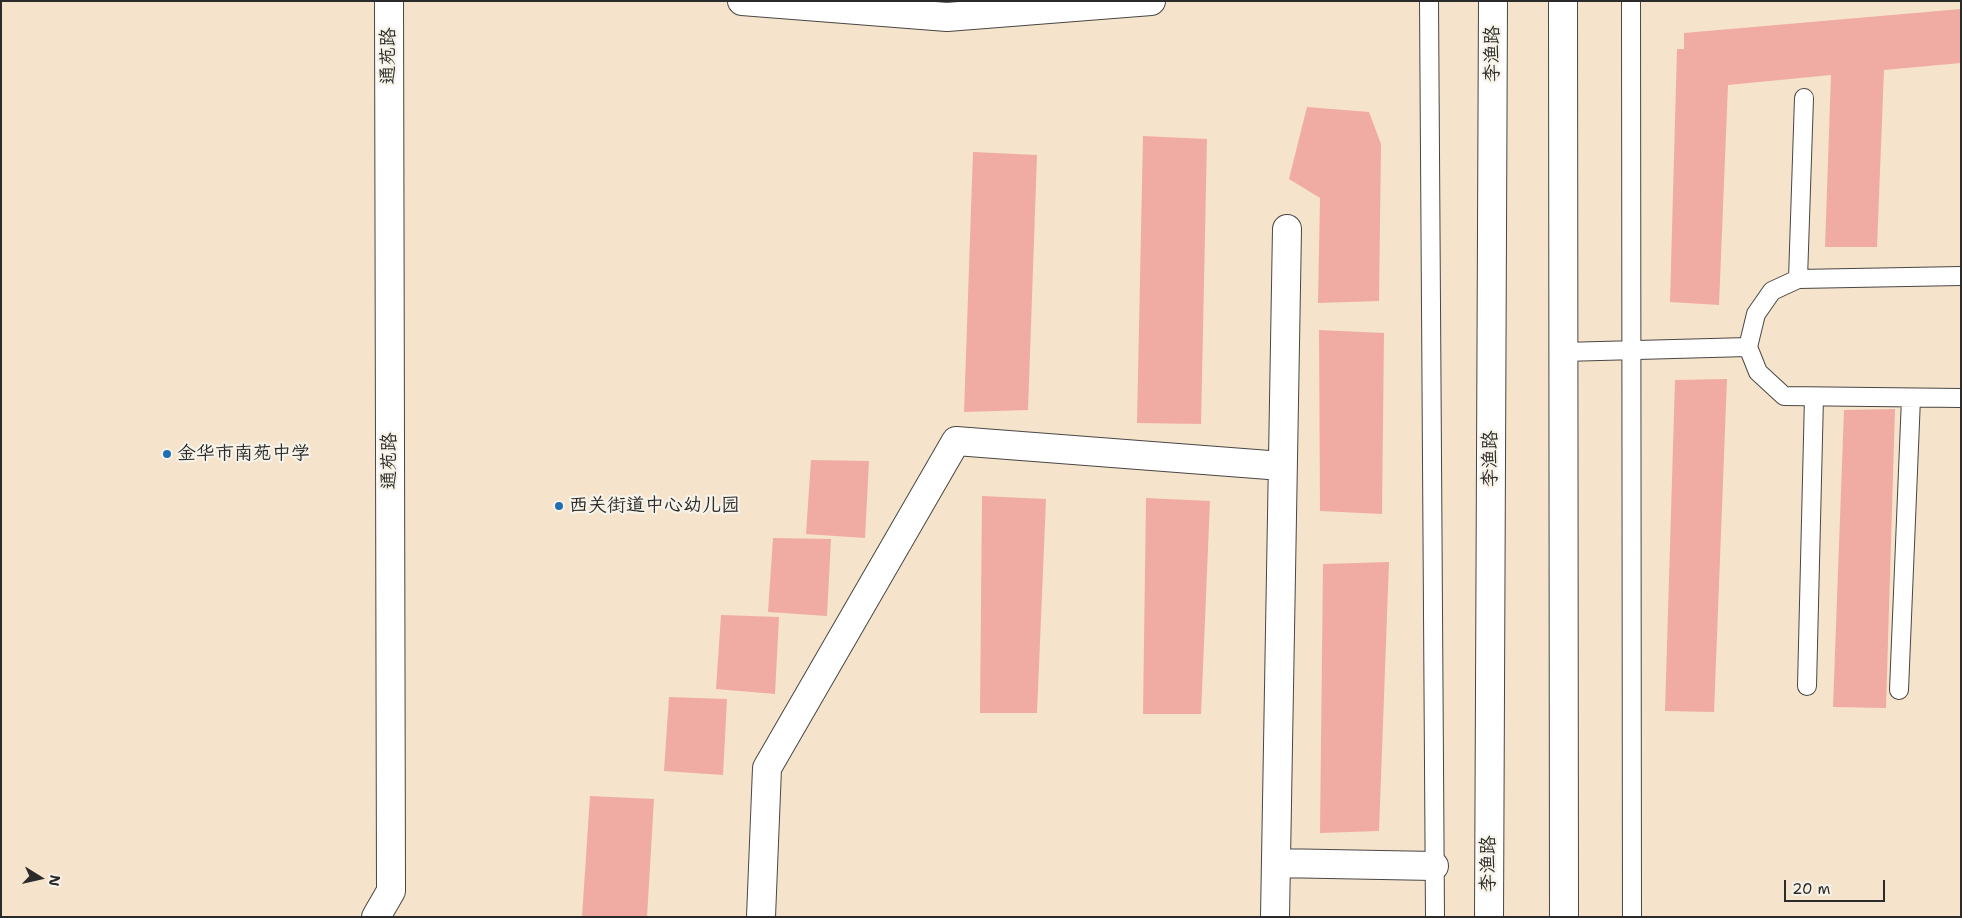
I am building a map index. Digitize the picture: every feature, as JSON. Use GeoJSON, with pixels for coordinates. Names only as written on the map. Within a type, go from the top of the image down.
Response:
{"type":"FeatureCollection","features":[{"type":"Feature","properties":{"kind":"street","name":"通苑路"},"geometry":{"type":"LineString","coordinates":[[376,917],[391,891],[389,1]]}},
{"type":"Feature","properties":{"kind":"street"},"geometry":{"type":"LineString","coordinates":[[742,1],[947,17],[1151,1]]}},
{"type":"Feature","properties":{"kind":"street","name":"李渔路"},"geometry":{"type":"LineString","coordinates":[[1489,917],[1493,1]]}},
{"type":"Feature","properties":{"kind":"street"},"geometry":{"type":"LineString","coordinates":[[1563,1],[1564,917]]}},
{"type":"Feature","properties":{"kind":"street"},"geometry":{"type":"LineString","coordinates":[[1275,917],[1287,229]]}},
{"type":"Feature","properties":{"kind":"street"},"geometry":{"type":"LineString","coordinates":[[761,917],[767,768],[956,441],[1282,466]]}},
{"type":"Feature","properties":{"kind":"street"},"geometry":{"type":"LineString","coordinates":[[1276,863],[1434,866]]}},
{"type":"Feature","properties":{"kind":"lane"},"geometry":{"type":"LineString","coordinates":[[1429,1],[1434,917]]}},
{"type":"Feature","properties":{"kind":"lane"},"geometry":{"type":"LineString","coordinates":[[1631,1],[1632,917]]}},
{"type":"Feature","properties":{"kind":"lane"},"geometry":{"type":"LineString","coordinates":[[1798,279],[1804,98]]}},
{"type":"Feature","properties":{"kind":"lane"},"geometry":{"type":"LineString","coordinates":[[1961,276],[1798,279],[1772,291],[1756,314],[1748,347],[1758,372],[1784,396],[1961,398]]}},
{"type":"Feature","properties":{"kind":"lane"},"geometry":{"type":"LineString","coordinates":[[1563,352],[1748,347]]}},
{"type":"Feature","properties":{"kind":"lane"},"geometry":{"type":"LineString","coordinates":[[1807,686],[1814,397]]}},
{"type":"Feature","properties":{"kind":"lane"},"geometry":{"type":"LineString","coordinates":[[1899,690],[1911,398]]}},
{"type":"Feature","properties":{"kind":"building"},"geometry":{"type":"Polygon","coordinates":[[[1961,9],[1961,63],[1884,70],[1877,247],[1825,247],[1831,75],[1728,85],[1719,305],[1670,302],[1677,49],[1684,49],[1684,33],[1961,9]]]}},
{"type":"Feature","properties":{"kind":"building"},"geometry":{"type":"Polygon","coordinates":[[[1307,107],[1369,112],[1381,144],[1379,301],[1318,303],[1320,198],[1289,179],[1307,107]]]}},
{"type":"Feature","properties":{"kind":"building"},"geometry":{"type":"Polygon","coordinates":[[[1143,136],[1207,139],[1201,424],[1137,423],[1143,136]]]}},
{"type":"Feature","properties":{"kind":"building"},"geometry":{"type":"Polygon","coordinates":[[[973,152],[1037,155],[1028,410],[964,412],[973,152]]]}},
{"type":"Feature","properties":{"kind":"building"},"geometry":{"type":"Polygon","coordinates":[[[1319,330],[1384,333],[1382,514],[1320,511],[1319,330]]]}},
{"type":"Feature","properties":{"kind":"building"},"geometry":{"type":"Polygon","coordinates":[[[1727,379],[1714,712],[1665,711],[1675,380],[1727,379]]]}},
{"type":"Feature","properties":{"kind":"building"},"geometry":{"type":"Polygon","coordinates":[[[1895,409],[1886,708],[1833,707],[1844,410],[1895,409]]]}},
{"type":"Feature","properties":{"kind":"building"},"geometry":{"type":"Polygon","coordinates":[[[811,460],[869,461],[865,538],[806,534],[811,460]]]}},
{"type":"Feature","properties":{"kind":"building"},"geometry":{"type":"Polygon","coordinates":[[[982,496],[1046,499],[1037,713],[980,713],[982,496]]]}},
{"type":"Feature","properties":{"kind":"building"},"geometry":{"type":"Polygon","coordinates":[[[1146,498],[1210,501],[1201,714],[1143,714],[1146,498]]]}},
{"type":"Feature","properties":{"kind":"building"},"geometry":{"type":"Polygon","coordinates":[[[773,538],[831,539],[827,616],[768,612],[773,538]]]}},
{"type":"Feature","properties":{"kind":"building"},"geometry":{"type":"Polygon","coordinates":[[[1389,562],[1379,831],[1320,833],[1323,564],[1389,562]]]}},
{"type":"Feature","properties":{"kind":"building"},"geometry":{"type":"Polygon","coordinates":[[[721,615],[779,617],[775,694],[716,689],[721,615]]]}},
{"type":"Feature","properties":{"kind":"building"},"geometry":{"type":"Polygon","coordinates":[[[669,697],[727,699],[723,775],[664,771],[669,697]]]}},
{"type":"Feature","properties":{"kind":"building"},"geometry":{"type":"Polygon","coordinates":[[[590,796],[654,799],[647,917],[582,917],[590,796]]]}},
{"type":"Feature","properties":{"kind":"place","name":"金华市南苑中学"},"geometry":{"type":"Point","coordinates":[167,454]}},
{"type":"Feature","properties":{"kind":"place","name":"西关街道中心幼儿园"},"geometry":{"type":"Point","coordinates":[559,506]}}]}
